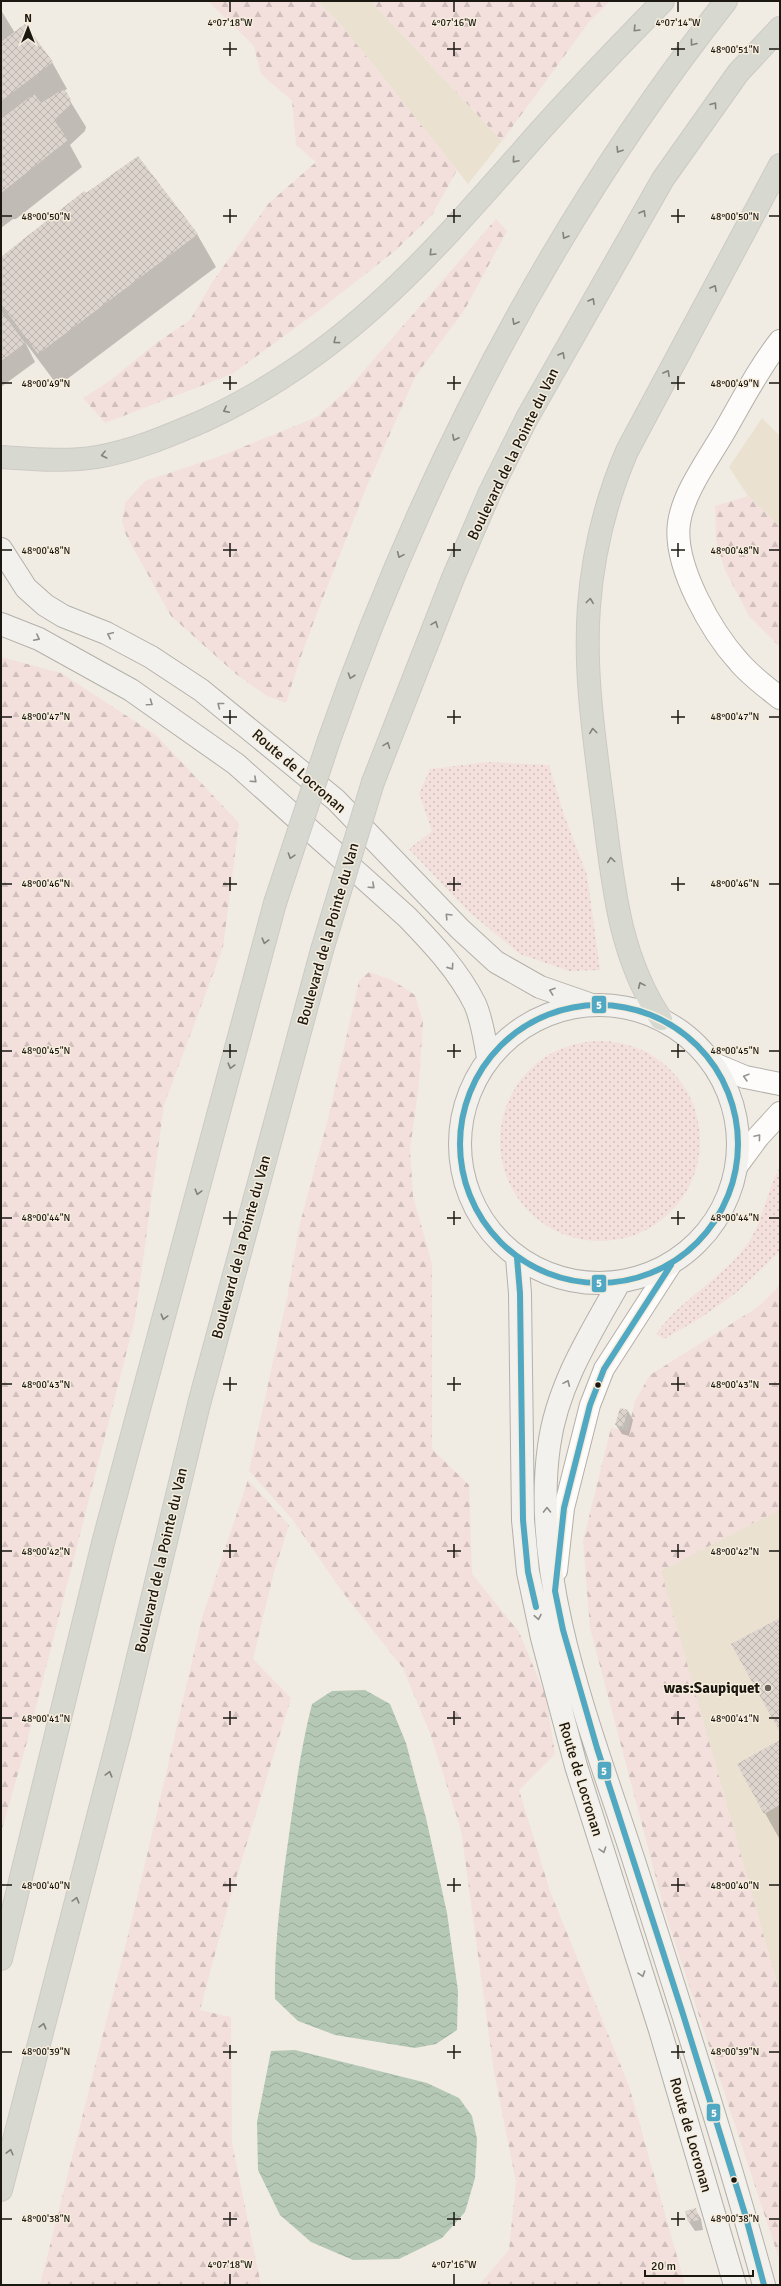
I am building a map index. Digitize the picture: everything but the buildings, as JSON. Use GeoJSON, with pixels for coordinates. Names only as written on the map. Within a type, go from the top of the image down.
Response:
{"type":"FeatureCollection","features":[{"type":"Feature","properties":{"kind":"highway"},"geometry":{"type":"LineString","coordinates":[[1,457],[71,460],[98,457],[133,448],[176,432],[226,410],[276,382],[346,333],[409,276],[458,225],[541,130],[663,1]]}},
{"type":"Feature","properties":{"kind":"highway"},"geometry":{"type":"LineString","coordinates":[[1,1958],[103,1543],[275,903],[329,740],[380,600],[436,474],[484,378],[534,288],[586,202],[648,105],[726,1]]}},
{"type":"Feature","properties":{"kind":"highway","name":"Boulevard de la Pointe du Van"},"geometry":{"type":"LineString","coordinates":[[1,2190],[120,1732],[199,1404],[322,950],[373,782],[453,578],[490,492],[527,418],[663,179],[699,126],[738,73],[780,28]]}},
{"type":"Feature","properties":{"kind":"highway"},"geometry":{"type":"LineString","coordinates":[[661,1019],[645,995],[634,971],[619,912],[593,726],[588,648],[589,606],[593,576],[609,496],[627,451],[649,407],[780,165]]}},
{"type":"Feature","properties":{"kind":"main road","name":"Route de Locronan"},"geometry":{"type":"LineString","coordinates":[[1,549],[26,588],[45,605],[63,616],[106,633],[151,657],[201,690],[330,795],[460,929],[496,962],[540,987],[589,1004]]}},
{"type":"Feature","properties":{"kind":"main road"},"geometry":{"type":"LineString","coordinates":[[1,624],[39,639],[131,690],[236,764],[406,917],[447,961],[475,1005],[488,1058]]}},
{"type":"Feature","properties":{"kind":"main road"},"geometry":{"type":"LineString","coordinates":[[589,1004],[626,1007],[661,1019],[681,1031],[699,1046],[714,1064],[730,1095],[738,1129],[738,1164],[730,1194],[716,1222],[696,1246],[671,1264],[646,1276],[619,1283],[583,1283],[548,1275],[517,1258],[499,1243],[484,1225],[472,1204],[461,1168],[459,1129],[469,1092],[488,1058],[517,1031],[551,1013],[589,1004]]}},
{"type":"Feature","properties":{"kind":"main road","name":"Route de Locronan"},"geometry":{"type":"LineString","coordinates":[[517,1258],[520,1293],[523,1520],[528,1572],[542,1638],[576,1766],[660,2030],[735,2285]]}},
{"type":"Feature","properties":{"kind":"main road","name":"Route de Locronan"},"geometry":{"type":"LineString","coordinates":[[619,1283],[589,1335],[563,1391],[550,1438],[547,1467],[547,1522],[555,1591],[563,1630],[597,1748],[682,2011],[745,2214],[764,2285]]}},
{"type":"Feature","properties":{"kind":"street"},"geometry":{"type":"LineString","coordinates":[[780,342],[756,376],[693,486],[679,524],[682,559],[693,587],[722,641],[740,663],[780,698]]}},
{"type":"Feature","properties":{"kind":"street"},"geometry":{"type":"LineString","coordinates":[[714,1064],[745,1077],[780,1084]]}},
{"type":"Feature","properties":{"kind":"street"},"geometry":{"type":"LineString","coordinates":[[738,1164],[758,1137],[780,1113]]}},
{"type":"Feature","properties":{"kind":"lane","name":"Route de Locronan"},"geometry":{"type":"LineString","coordinates":[[555,1591],[564,1508],[571,1472],[590,1405],[604,1369],[671,1264]]}},
{"type":"Feature","properties":{"kind":"shaded area"},"geometry":{"type":"Polygon","coordinates":[[[317,1],[371,1],[502,141],[468,184],[342,26],[317,1]]]}},
{"type":"Feature","properties":{"kind":"shaded area"},"geometry":{"type":"Polygon","coordinates":[[[762,418],[780,436],[780,527],[748,496],[729,467],[762,418]]]}},
{"type":"Feature","properties":{"kind":"shaded area"},"geometry":{"type":"Polygon","coordinates":[[[780,1509],[780,1994],[660,1571],[780,1509]]]}},
{"type":"Feature","properties":{"kind":"green space"},"geometry":{"type":"Polygon","coordinates":[[[208,1],[317,1],[342,26],[457,170],[432,215],[396,250],[321,309],[232,374],[105,423],[83,398],[111,380],[155,344],[190,320],[213,281],[269,203],[316,162],[296,145],[292,101],[261,74],[254,46],[208,1]]]}},
{"type":"Feature","properties":{"kind":"green space"},"geometry":{"type":"Polygon","coordinates":[[[371,1],[610,1],[589,22],[502,141],[371,1]]]}},
{"type":"Feature","properties":{"kind":"green space"},"geometry":{"type":"Polygon","coordinates":[[[496,219],[507,231],[465,309],[415,377],[367,486],[317,613],[286,703],[267,696],[236,674],[171,616],[126,535],[122,521],[125,503],[145,481],[218,457],[317,417],[348,389],[496,219]]]}},
{"type":"Feature","properties":{"kind":"green space"},"geometry":{"type":"Polygon","coordinates":[[[748,496],[780,527],[780,647],[749,616],[725,570],[716,541],[715,506],[748,496]]]}},
{"type":"Feature","properties":{"kind":"green space"},"geometry":{"type":"Polygon","coordinates":[[[1,657],[61,673],[156,735],[239,823],[223,947],[164,1105],[135,1319],[28,1738],[1,1833],[1,657]]]}},
{"type":"Feature","properties":{"kind":"green space"},"geometry":{"type":"Polygon","coordinates":[[[489,762],[549,765],[564,815],[587,875],[600,970],[569,971],[520,954],[468,911],[409,849],[432,831],[419,794],[430,769],[489,762]]]}},
{"type":"Feature","properties":{"kind":"green space"},"geometry":{"type":"Polygon","coordinates":[[[369,972],[392,980],[415,995],[423,1022],[419,1083],[410,1150],[413,1196],[432,1264],[432,1449],[469,1485],[472,1574],[519,1632],[546,1697],[555,1754],[519,1790],[550,1891],[629,2086],[685,2285],[479,2285],[509,2250],[516,2182],[494,2072],[461,1830],[431,1736],[403,1668],[344,1594],[292,1519],[249,1471],[287,1298],[299,1227],[328,1119],[359,981],[369,972]]]}},
{"type":"Feature","properties":{"kind":"green space"},"geometry":{"type":"Polygon","coordinates":[[[600,1041],[619,1043],[647,1053],[663,1064],[677,1078],[688,1094],[692,1103],[698,1122],[700,1141],[698,1160],[688,1188],[677,1204],[663,1218],[647,1229],[638,1233],[619,1239],[600,1241],[581,1239],[553,1229],[537,1218],[523,1204],[512,1188],[508,1179],[502,1160],[500,1141],[502,1122],[512,1094],[523,1078],[537,1064],[553,1053],[562,1049],[581,1043],[600,1041]]]}},
{"type":"Feature","properties":{"kind":"green space"},"geometry":{"type":"Polygon","coordinates":[[[780,1167],[780,1251],[737,1292],[702,1317],[664,1339],[656,1334],[677,1310],[736,1258],[746,1246],[757,1227],[771,1186],[780,1167]]]}},
{"type":"Feature","properties":{"kind":"green space"},"geometry":{"type":"Polygon","coordinates":[[[780,1285],[780,1509],[661,1571],[780,1994],[780,2262],[665,1912],[590,1628],[583,1541],[611,1428],[628,1431],[635,1401],[650,1375],[758,1307],[780,1285]]]}},
{"type":"Feature","properties":{"kind":"green space"},"geometry":{"type":"Polygon","coordinates":[[[248,1480],[289,1525],[274,1572],[253,1659],[291,1698],[229,1902],[200,2010],[231,2017],[232,2143],[261,2285],[40,2285],[135,1907],[202,1618],[248,1480]]]}},
{"type":"Feature","properties":{"kind":"water"},"geometry":{"type":"Polygon","coordinates":[[[365,1690],[390,1704],[406,1743],[426,1818],[447,1913],[458,1991],[457,2030],[436,2044],[415,2048],[335,2035],[298,2021],[275,1999],[277,1937],[283,1876],[299,1769],[312,1704],[332,1691],[365,1690]]]}},
{"type":"Feature","properties":{"kind":"water"},"geometry":{"type":"Polygon","coordinates":[[[295,2050],[427,2083],[459,2098],[472,2116],[477,2139],[475,2178],[465,2212],[442,2238],[399,2259],[353,2260],[311,2242],[280,2215],[258,2170],[257,2122],[271,2051],[295,2050]]]}},
{"type":"Feature","properties":{"kind":"transit line","name":"5"},"geometry":{"type":"LineString","coordinates":[[585,1005],[613,1005],[626,1007],[652,1015],[665,1021],[698,1045],[715,1067],[728,1091],[736,1117],[738,1144],[736,1171],[728,1197],[715,1221],[698,1243],[676,1260],[652,1273],[626,1281],[613,1283],[585,1283],[572,1281],[546,1273],[533,1267],[500,1243],[491,1232],[476,1210],[470,1197],[462,1171],[460,1158],[460,1130],[462,1117],[470,1091],[476,1078],[500,1045],[511,1036],[533,1021],[546,1015],[572,1007],[585,1005]]}},
{"type":"Feature","properties":{"kind":"transit line","name":"5"},"geometry":{"type":"LineString","coordinates":[[517,1258],[520,1293],[523,1520],[528,1572],[536,1607]]}},
{"type":"Feature","properties":{"kind":"transit line","name":"5"},"geometry":{"type":"LineString","coordinates":[[671,1265],[604,1369],[590,1405],[564,1508],[555,1591],[563,1630],[597,1748],[682,2011],[745,2214],[764,2285]]}},
{"type":"Feature","properties":{"kind":"place","name":"was:Saupiquet"},"geometry":{"type":"Point","coordinates":[768,1688]}}]}
